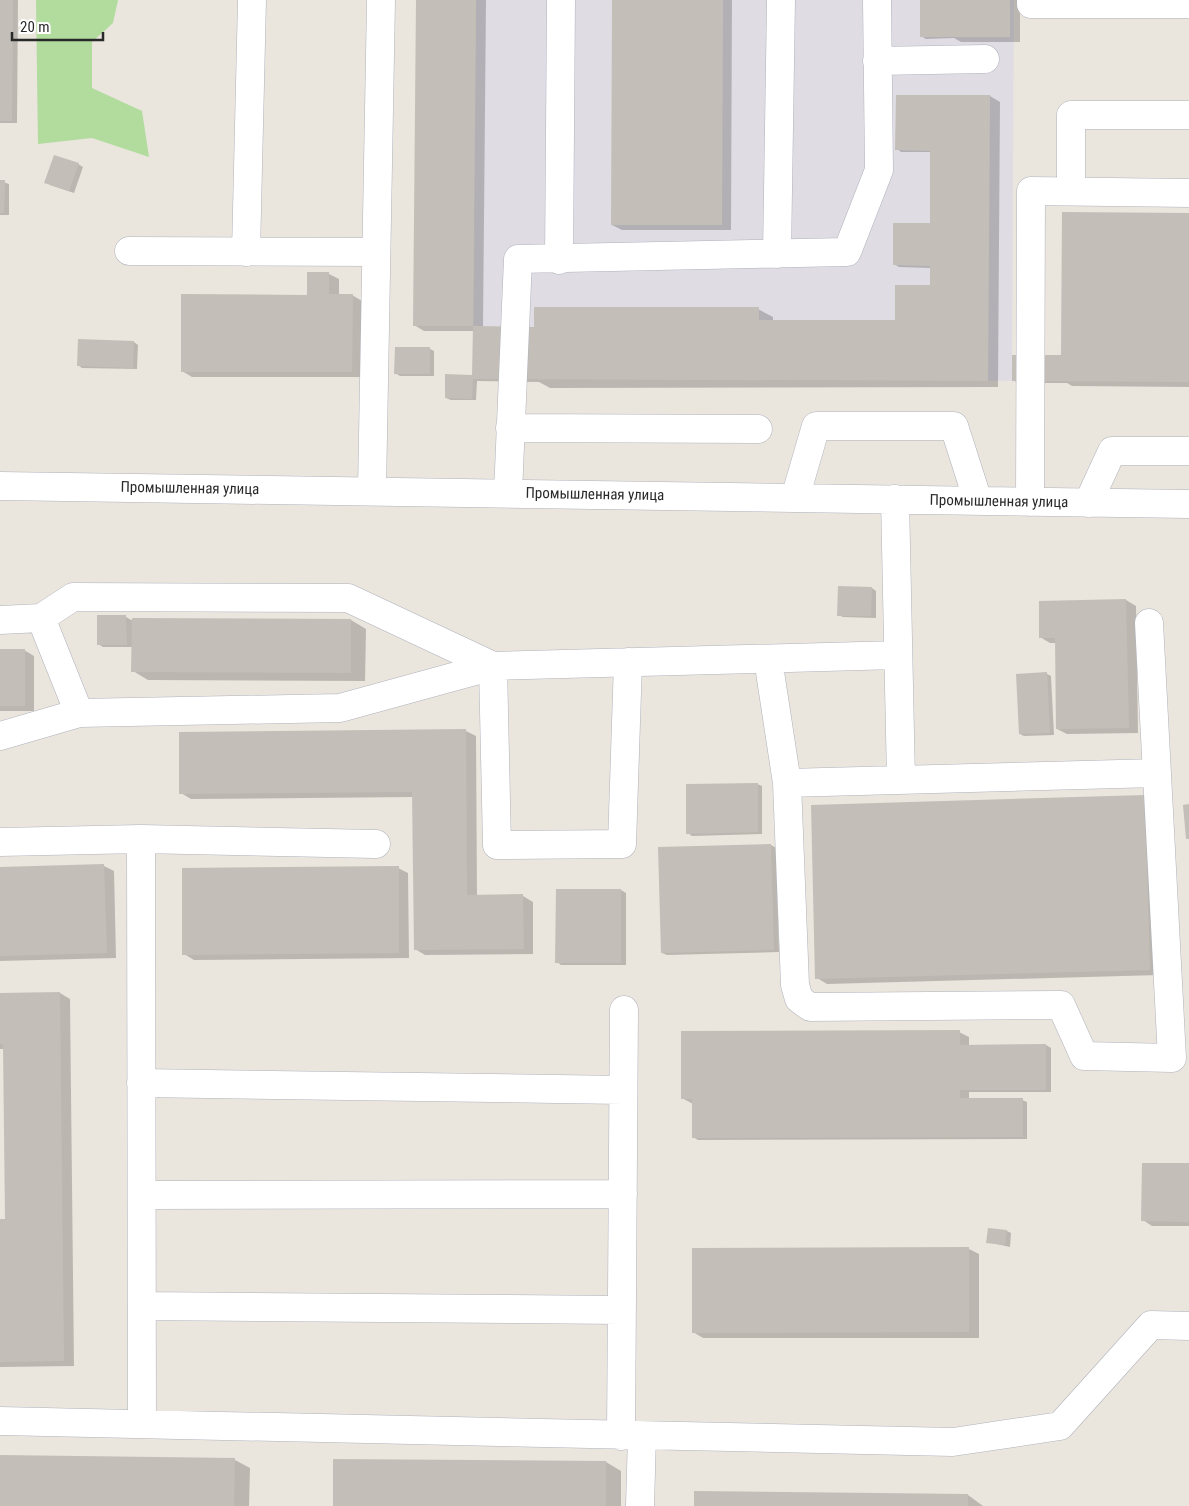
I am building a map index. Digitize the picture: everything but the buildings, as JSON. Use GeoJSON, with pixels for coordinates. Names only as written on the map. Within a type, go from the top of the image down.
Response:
{"type":"FeatureCollection","features":[{"type":"Feature","properties":{"kind":"street"},"geometry":{"type":"LineString","coordinates":[[246,252],[252,0]]}},
{"type":"Feature","properties":{"kind":"street"},"geometry":{"type":"LineString","coordinates":[[372,491],[382,0]]}},
{"type":"Feature","properties":{"kind":"street"},"geometry":{"type":"LineString","coordinates":[[560,0],[560,260]]}},
{"type":"Feature","properties":{"kind":"street"},"geometry":{"type":"LineString","coordinates":[[777,254],[781,0]]}},
{"type":"Feature","properties":{"kind":"street"},"geometry":{"type":"LineString","coordinates":[[508,493],[518,259],[560,260],[847,252],[878,170],[878,0]]}},
{"type":"Feature","properties":{"kind":"street"},"geometry":{"type":"LineString","coordinates":[[1031,0],[1031,4],[1189,4]]}},
{"type":"Feature","properties":{"kind":"street"},"geometry":{"type":"LineString","coordinates":[[878,61],[985,59]]}},
{"type":"Feature","properties":{"kind":"street"},"geometry":{"type":"LineString","coordinates":[[1071,191],[1071,115],[1189,115]]}},
{"type":"Feature","properties":{"kind":"street"},"geometry":{"type":"LineString","coordinates":[[1030,502],[1031,191],[1189,193]]}},
{"type":"Feature","properties":{"kind":"street"},"geometry":{"type":"LineString","coordinates":[[130,251],[376,252]]}},
{"type":"Feature","properties":{"kind":"street"},"geometry":{"type":"LineString","coordinates":[[796,498],[816,426],[954,426],[978,501]]}},
{"type":"Feature","properties":{"kind":"street"},"geometry":{"type":"LineString","coordinates":[[510,428],[758,429]]}},
{"type":"Feature","properties":{"kind":"street"},"geometry":{"type":"LineString","coordinates":[[1088,502],[1112,452],[1189,451]]}},
{"type":"Feature","properties":{"kind":"street","name":"Промышленная улица"},"geometry":{"type":"LineString","coordinates":[[0,486],[1189,504]]}},
{"type":"Feature","properties":{"kind":"street"},"geometry":{"type":"LineString","coordinates":[[895,499],[900,780]]}},
{"type":"Feature","properties":{"kind":"street"},"geometry":{"type":"LineString","coordinates":[[0,620],[41,618],[73,597],[348,598],[493,666]]}},
{"type":"Feature","properties":{"kind":"street"},"geometry":{"type":"LineString","coordinates":[[41,618],[78,713]]}},
{"type":"Feature","properties":{"kind":"street"},"geometry":{"type":"LineString","coordinates":[[768,659],[787,783],[795,985],[799,999],[810,1007],[1061,1005],[1084,1056],[1172,1058],[1148,622]]}},
{"type":"Feature","properties":{"kind":"street"},"geometry":{"type":"LineString","coordinates":[[0,736],[78,713],[340,708],[493,666],[897,655]]}},
{"type":"Feature","properties":{"kind":"street"},"geometry":{"type":"LineString","coordinates":[[493,666],[497,845],[622,844],[628,662]]}},
{"type":"Feature","properties":{"kind":"street"},"geometry":{"type":"LineString","coordinates":[[787,783],[1157,774]]}},
{"type":"Feature","properties":{"kind":"street"},"geometry":{"type":"LineString","coordinates":[[141,839],[142,1424]]}},
{"type":"Feature","properties":{"kind":"street"},"geometry":{"type":"LineString","coordinates":[[0,842],[141,839],[376,844]]}},
{"type":"Feature","properties":{"kind":"street"},"geometry":{"type":"LineString","coordinates":[[624,1010],[622,1310],[632,1436],[640,1506]]}},
{"type":"Feature","properties":{"kind":"street"},"geometry":{"type":"LineString","coordinates":[[141,1083],[623,1090]]}},
{"type":"Feature","properties":{"kind":"street"},"geometry":{"type":"LineString","coordinates":[[142,1194],[623,1194]]}},
{"type":"Feature","properties":{"kind":"street"},"geometry":{"type":"LineString","coordinates":[[142,1306],[622,1310]]}},
{"type":"Feature","properties":{"kind":"street"},"geometry":{"type":"LineString","coordinates":[[0,1421],[953,1442],[1060,1426],[1150,1325],[1189,1326]]}},
{"type":"Feature","properties":{"kind":"shaded area"},"geometry":{"type":"Polygon","coordinates":[[[476,0],[1014,0],[1012,381],[473,379],[476,0]]]}},
{"type":"Feature","properties":{"kind":"green space"},"geometry":{"type":"Polygon","coordinates":[[[36,0],[118,0],[113,23],[92,42],[92,88],[142,111],[149,157],[92,138],[38,144],[36,0]]]}}]}
